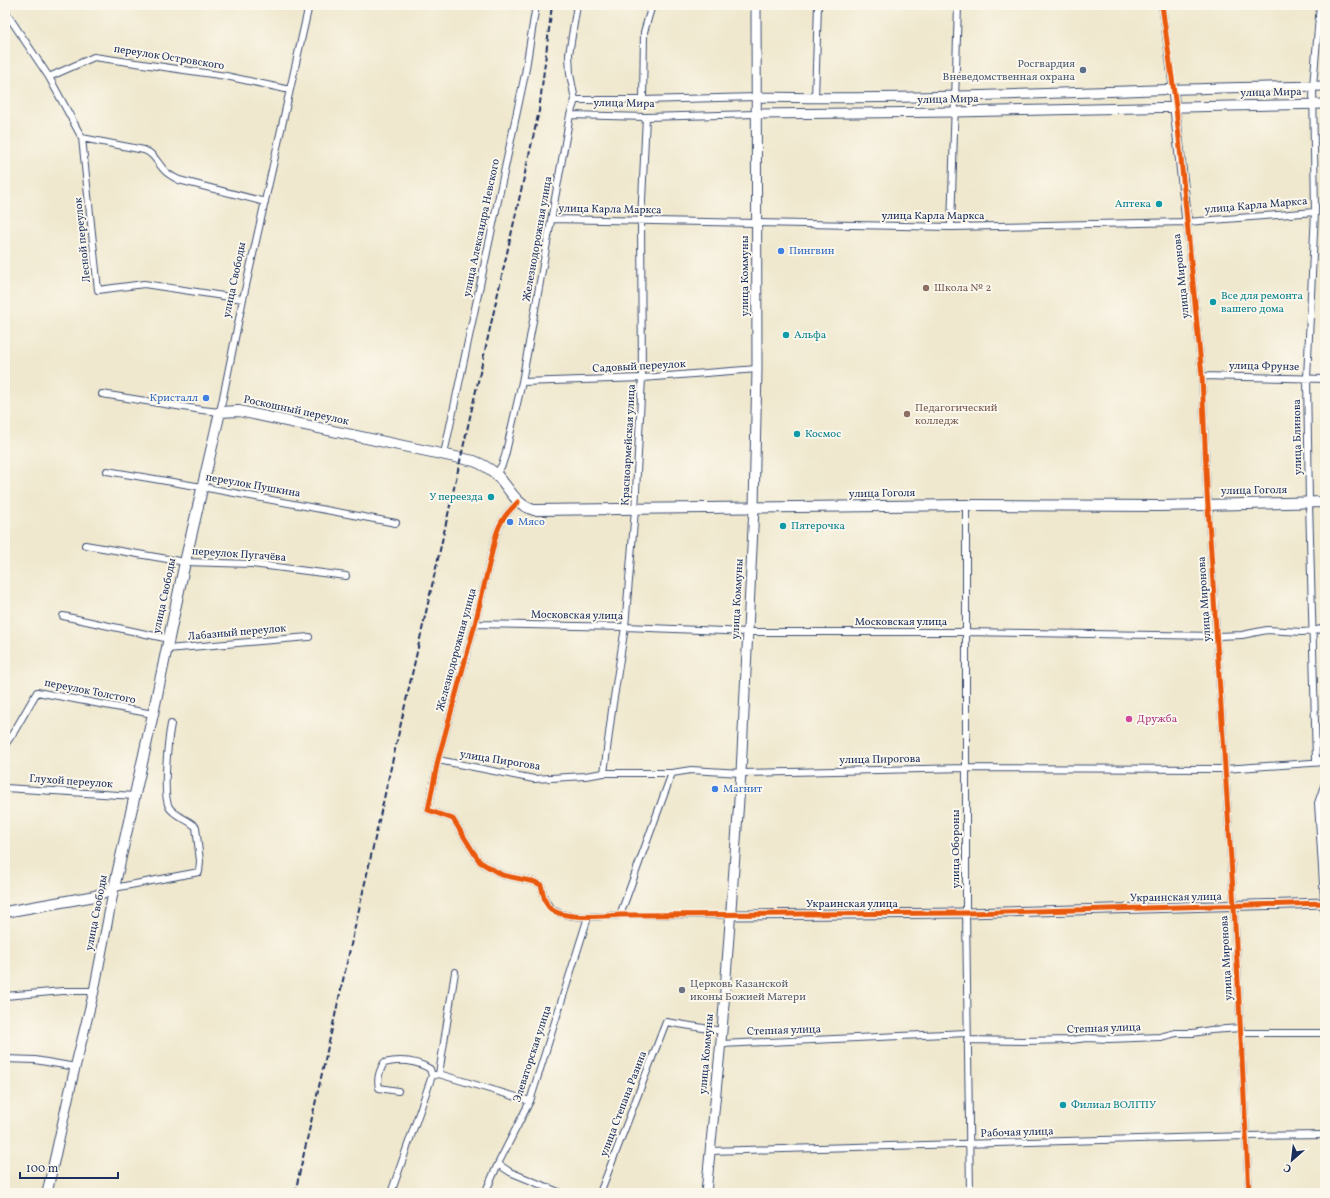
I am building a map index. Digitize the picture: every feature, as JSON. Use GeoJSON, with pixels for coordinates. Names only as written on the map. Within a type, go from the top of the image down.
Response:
{"type":"FeatureCollection","features":[{"type":"Feature","properties":{"kind":"main road","name":"Роскошный переулок"},"geometry":{"type":"LineString","coordinates":[[220,412],[239,411],[460,458]]}},
{"type":"Feature","properties":{"kind":"main road","name":"улица Свободы"},"geometry":{"type":"LineString","coordinates":[[114,888],[185,562],[220,412]]}},
{"type":"Feature","properties":{"kind":"main road","name":"улица Гоголя"},"geometry":{"type":"LineString","coordinates":[[460,458],[482,464],[496,474],[518,502],[534,510],[966,505],[1159,506],[1325,502]]}},
{"type":"Feature","properties":{"kind":"main road"},"geometry":{"type":"LineString","coordinates":[[5,912],[95,896],[114,888]]}},
{"type":"Feature","properties":{"kind":"street","name":"улица Свободы"},"geometry":{"type":"LineString","coordinates":[[220,412],[264,202],[309,5]]}},
{"type":"Feature","properties":{"kind":"street","name":"улица Александра Невского"},"geometry":{"type":"LineString","coordinates":[[444,454],[523,82],[536,5]]}},
{"type":"Feature","properties":{"kind":"street"},"geometry":{"type":"LineString","coordinates":[[575,100],[570,74],[569,54],[577,5]]}},
{"type":"Feature","properties":{"kind":"street"},"geometry":{"type":"LineString","coordinates":[[643,100],[644,32],[652,5]]}},
{"type":"Feature","properties":{"kind":"street","name":"улица Коммуны"},"geometry":{"type":"LineString","coordinates":[[706,1193],[721,1044],[741,773],[754,508],[757,369],[756,5]]}},
{"type":"Feature","properties":{"kind":"street"},"geometry":{"type":"LineString","coordinates":[[815,98],[818,5]]}},
{"type":"Feature","properties":{"kind":"street"},"geometry":{"type":"LineString","coordinates":[[951,227],[958,5]]}},
{"type":"Feature","properties":{"kind":"street","name":"улица Миронова"},"geometry":{"type":"LineString","coordinates":[[1162,5],[1176,107],[1202,376],[1208,504],[1218,636],[1234,906],[1249,1193]]}},
{"type":"Feature","properties":{"kind":"street"},"geometry":{"type":"LineString","coordinates":[[1313,86],[1320,5]]}},
{"type":"Feature","properties":{"kind":"street"},"geometry":{"type":"LineString","coordinates":[[5,11],[49,77],[82,138],[105,144],[136,148],[150,152],[164,170],[179,180],[264,202]]}},
{"type":"Feature","properties":{"kind":"street","name":"переулок Островского"},"geometry":{"type":"LineString","coordinates":[[49,77],[94,57],[226,76],[290,90]]}},
{"type":"Feature","properties":{"kind":"street","name":"улица Блинова"},"geometry":{"type":"LineString","coordinates":[[1313,86],[1314,212],[1307,378],[1309,502],[1316,760],[1325,762]]}},
{"type":"Feature","properties":{"kind":"street","name":"улица Мира"},"geometry":{"type":"LineString","coordinates":[[575,100],[756,97],[815,98],[1325,86]]}},
{"type":"Feature","properties":{"kind":"street","name":"Железнодорожная улица"},"geometry":{"type":"LineString","coordinates":[[496,474],[502,465],[505,456],[522,382],[570,114],[575,100]]}},
{"type":"Feature","properties":{"kind":"street","name":"улица Мира"},"geometry":{"type":"LineString","coordinates":[[570,114],[646,117],[1325,104]]}},
{"type":"Feature","properties":{"kind":"street","name":"Красноармейская улица"},"geometry":{"type":"LineString","coordinates":[[604,773],[625,627],[636,510],[642,378],[641,221],[646,117]]}},
{"type":"Feature","properties":{"kind":"street","name":"Лесной переулок"},"geometry":{"type":"LineString","coordinates":[[82,138],[98,290],[144,284],[243,299]]}},
{"type":"Feature","properties":{"kind":"street","name":"улица Карла Маркса"},"geometry":{"type":"LineString","coordinates":[[552,219],[951,227],[1186,222],[1314,212]]}},
{"type":"Feature","properties":{"kind":"street","name":"Садовый переулок"},"geometry":{"type":"LineString","coordinates":[[522,382],[642,378],[757,369]]}},
{"type":"Feature","properties":{"kind":"street","name":"улица Фрунзе"},"geometry":{"type":"LineString","coordinates":[[1202,376],[1325,379]]}},
{"type":"Feature","properties":{"kind":"street","name":"Роскошный переулок"},"geometry":{"type":"LineString","coordinates":[[102,394],[220,412]]}},
{"type":"Feature","properties":{"kind":"street","name":"переулок Пушкина"},"geometry":{"type":"LineString","coordinates":[[107,471],[396,523]]}},
{"type":"Feature","properties":{"kind":"street","name":"Железнодорожная улица"},"geometry":{"type":"LineString","coordinates":[[428,810],[438,760],[475,624],[496,535],[500,523],[505,515],[518,502]]}},
{"type":"Feature","properties":{"kind":"street","name":"улица Обороны"},"geometry":{"type":"LineString","coordinates":[[966,505],[966,913],[970,1193]]}},
{"type":"Feature","properties":{"kind":"street","name":"переулок Пугачёва"},"geometry":{"type":"LineString","coordinates":[[85,544],[185,562],[252,564],[346,576]]}},
{"type":"Feature","properties":{"kind":"street","name":"Лабазный переулок"},"geometry":{"type":"LineString","coordinates":[[63,616],[168,644],[309,637]]}},
{"type":"Feature","properties":{"kind":"street","name":"Московская улица"},"geometry":{"type":"LineString","coordinates":[[475,624],[625,627],[748,632],[966,632],[1218,636],[1242,635],[1267,630],[1313,631],[1325,628]]}},
{"type":"Feature","properties":{"kind":"street","name":"переулок Толстого"},"geometry":{"type":"LineString","coordinates":[[5,744],[37,692],[153,714]]}},
{"type":"Feature","properties":{"kind":"street"},"geometry":{"type":"LineString","coordinates":[[114,888],[199,872],[200,861],[196,827],[174,813],[169,806],[166,795],[167,748],[170,724]]}},
{"type":"Feature","properties":{"kind":"street","name":"улица Пирогова"},"geometry":{"type":"LineString","coordinates":[[438,760],[534,779],[585,776],[604,773],[672,773],[691,770],[741,773],[966,768],[1225,769],[1325,762]]}},
{"type":"Feature","properties":{"kind":"street"},"geometry":{"type":"LineString","coordinates":[[620,915],[672,773]]}},
{"type":"Feature","properties":{"kind":"street"},"geometry":{"type":"LineString","coordinates":[[1325,783],[1318,803],[1325,916]]}},
{"type":"Feature","properties":{"kind":"street","name":"Глухой переулок"},"geometry":{"type":"LineString","coordinates":[[5,788],[135,796]]}},
{"type":"Feature","properties":{"kind":"street","name":"Украинская улица"},"geometry":{"type":"LineString","coordinates":[[428,810],[453,819],[480,862],[502,875],[535,882],[541,886],[548,906],[554,911],[560,914],[588,917],[620,915],[966,913],[1325,903]]}},
{"type":"Feature","properties":{"kind":"street","name":"улица Свободы"},"geometry":{"type":"LineString","coordinates":[[47,1193],[94,991],[114,888]]}},
{"type":"Feature","properties":{"kind":"street","name":"Элеваторская улица"},"geometry":{"type":"LineString","coordinates":[[485,1193],[530,1101],[588,917]]}},
{"type":"Feature","properties":{"kind":"street"},"geometry":{"type":"LineString","coordinates":[[439,1074],[455,972]]}},
{"type":"Feature","properties":{"kind":"street"},"geometry":{"type":"LineString","coordinates":[[5,996],[63,991],[94,991]]}},
{"type":"Feature","properties":{"kind":"street","name":"улица Степана Разина"},"geometry":{"type":"LineString","coordinates":[[600,1193],[666,1022],[722,1031]]}},
{"type":"Feature","properties":{"kind":"street","name":"Степная улица"},"geometry":{"type":"LineString","coordinates":[[721,1044],[967,1037],[1029,1041],[1087,1038],[1109,1039],[1160,1037],[1176,1033],[1193,1033],[1211,1030],[1325,1032]]}},
{"type":"Feature","properties":{"kind":"street"},"geometry":{"type":"LineString","coordinates":[[5,1059],[35,1060],[76,1067]]}},
{"type":"Feature","properties":{"kind":"street"},"geometry":{"type":"LineString","coordinates":[[391,1193],[432,1076],[430,1069],[424,1065],[412,1061],[398,1060],[384,1063],[379,1072],[379,1088],[398,1091]]}},
{"type":"Feature","properties":{"kind":"street"},"geometry":{"type":"LineString","coordinates":[[432,1076],[439,1074],[530,1101]]}},
{"type":"Feature","properties":{"kind":"street","name":"Рабочая улица"},"geometry":{"type":"LineString","coordinates":[[710,1152],[1325,1135]]}},
{"type":"Feature","properties":{"kind":"street"},"geometry":{"type":"LineString","coordinates":[[498,1164],[510,1172],[561,1193]]}},
{"type":"Feature","properties":{"kind":"railway"},"geometry":{"type":"LineString","coordinates":[[295,1193],[539,111],[552,5]]}},
{"type":"Feature","properties":{"kind":"cycle path"},"geometry":{"type":"LineString","coordinates":[[1162,5],[1176,107],[1202,376],[1207,491],[1234,906],[1249,1193]]}},
{"type":"Feature","properties":{"kind":"cycle path"},"geometry":{"type":"LineString","coordinates":[[518,502],[505,517],[496,535],[475,624],[438,760],[428,810],[453,819],[480,862],[502,875],[535,882],[541,885],[547,904],[554,911],[571,916],[593,917],[620,915],[966,913],[1325,903]]}},
{"type":"Feature","properties":{"kind":"place","name":"Росгвардия Вневедомственная охрана"},"geometry":{"type":"Point","coordinates":[1083,70]}},
{"type":"Feature","properties":{"kind":"place","name":"Аптека"},"geometry":{"type":"Point","coordinates":[1159,204]}},
{"type":"Feature","properties":{"kind":"place","name":"Пингвин"},"geometry":{"type":"Point","coordinates":[781,251]}},
{"type":"Feature","properties":{"kind":"place","name":"Школа № 2"},"geometry":{"type":"Point","coordinates":[926,288]}},
{"type":"Feature","properties":{"kind":"place","name":"Все для ремонта вашего дома"},"geometry":{"type":"Point","coordinates":[1213,302]}},
{"type":"Feature","properties":{"kind":"place","name":"Альфа"},"geometry":{"type":"Point","coordinates":[786,335]}},
{"type":"Feature","properties":{"kind":"place","name":"Кристалл"},"geometry":{"type":"Point","coordinates":[206,398]}},
{"type":"Feature","properties":{"kind":"place","name":"Педагогический колледж"},"geometry":{"type":"Point","coordinates":[907,414]}},
{"type":"Feature","properties":{"kind":"place","name":"Космос"},"geometry":{"type":"Point","coordinates":[797,434]}},
{"type":"Feature","properties":{"kind":"place","name":"У переезда"},"geometry":{"type":"Point","coordinates":[491,497]}},
{"type":"Feature","properties":{"kind":"place","name":"Мясо"},"geometry":{"type":"Point","coordinates":[510,522]}},
{"type":"Feature","properties":{"kind":"place","name":"Пятерочка"},"geometry":{"type":"Point","coordinates":[783,526]}},
{"type":"Feature","properties":{"kind":"place","name":"Дружба"},"geometry":{"type":"Point","coordinates":[1129,719]}},
{"type":"Feature","properties":{"kind":"place","name":"Магнит"},"geometry":{"type":"Point","coordinates":[715,789]}},
{"type":"Feature","properties":{"kind":"place","name":"Церковь Казанской иконы Божией Матери"},"geometry":{"type":"Point","coordinates":[682,990]}},
{"type":"Feature","properties":{"kind":"place","name":"Филиал ВОЛГПУ"},"geometry":{"type":"Point","coordinates":[1063,1105]}}]}
